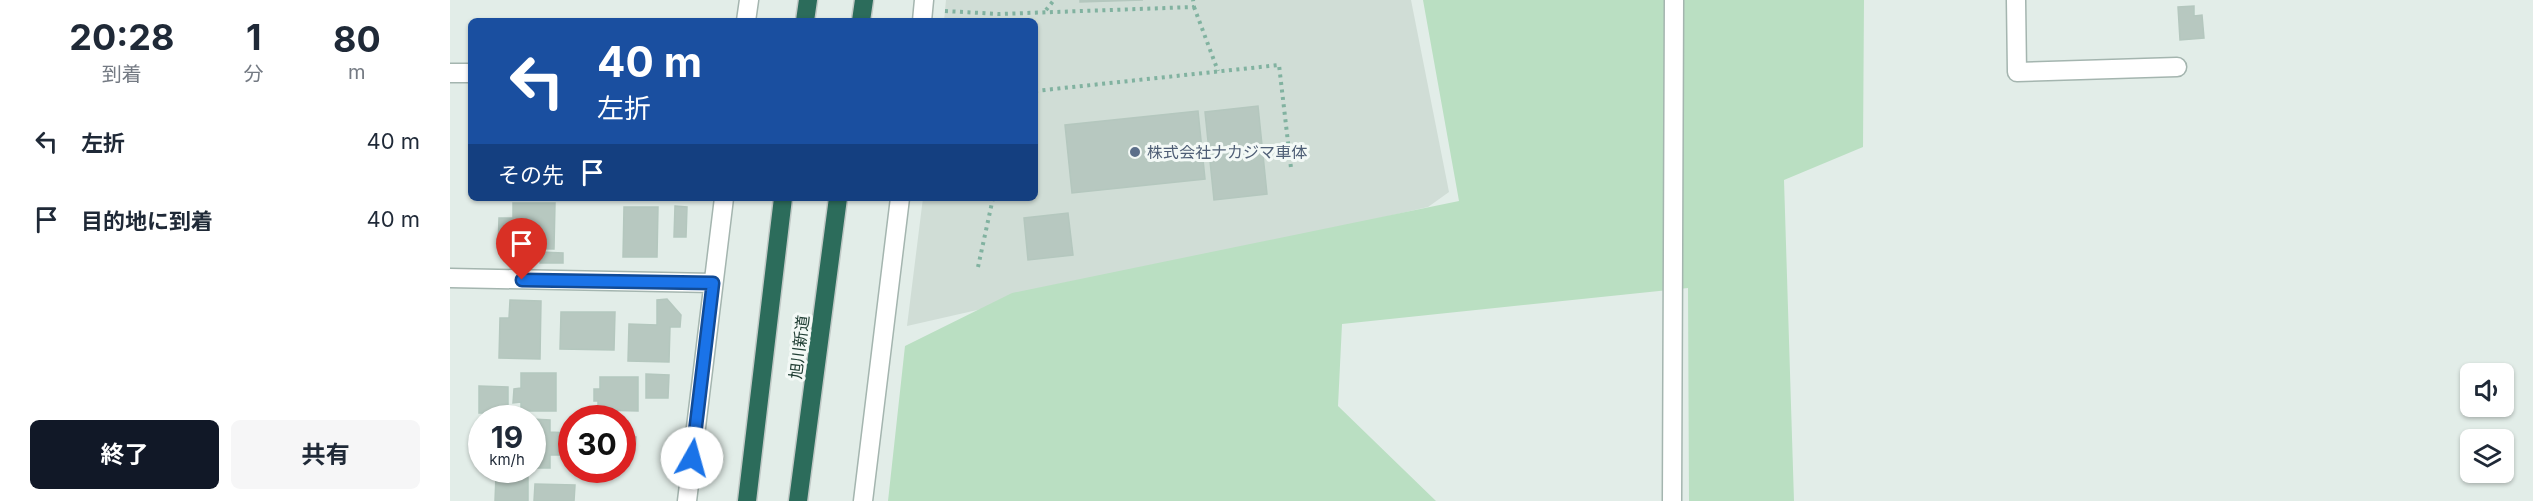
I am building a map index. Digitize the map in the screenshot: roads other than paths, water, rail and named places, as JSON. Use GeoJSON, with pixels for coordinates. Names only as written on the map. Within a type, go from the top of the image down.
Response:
{"type":"FeatureCollection","features":[{"type":"Feature","properties":{"kind":"highway"},"geometry":{"type":"LineString","coordinates":[[805,18],[808,0]]}},
{"type":"Feature","properties":{"kind":"highway"},"geometry":{"type":"LineString","coordinates":[[861,18],[864,0]]}},
{"type":"Feature","properties":{"kind":"highway","name":"旭川新道"},"geometry":{"type":"LineString","coordinates":[[747,501],[783,201]]}},
{"type":"Feature","properties":{"kind":"highway","name":"旭川新道"},"geometry":{"type":"LineString","coordinates":[[798,501],[838,201]]}},
{"type":"Feature","properties":{"kind":"street"},"geometry":{"type":"LineString","coordinates":[[746,18],[749,0]]}},
{"type":"Feature","properties":{"kind":"street"},"geometry":{"type":"LineString","coordinates":[[1672,501],[1674,0]]}},
{"type":"Feature","properties":{"kind":"street"},"geometry":{"type":"LineString","coordinates":[[2016,0],[2017,72],[2177,67]]}},
{"type":"Feature","properties":{"kind":"street"},"geometry":{"type":"LineString","coordinates":[[450,73],[468,73]]}},
{"type":"Feature","properties":{"kind":"street"},"geometry":{"type":"LineString","coordinates":[[687,501],[724,201]]}},
{"type":"Feature","properties":{"kind":"street"},"geometry":{"type":"LineString","coordinates":[[863,501],[900,201]]}},
{"type":"Feature","properties":{"kind":"street"},"geometry":{"type":"LineString","coordinates":[[450,278],[713,283]]}},
{"type":"Feature","properties":{"kind":"place","name":"株式会社ナカジマ車体"},"geometry":{"type":"Point","coordinates":[1135,152]}}]}
